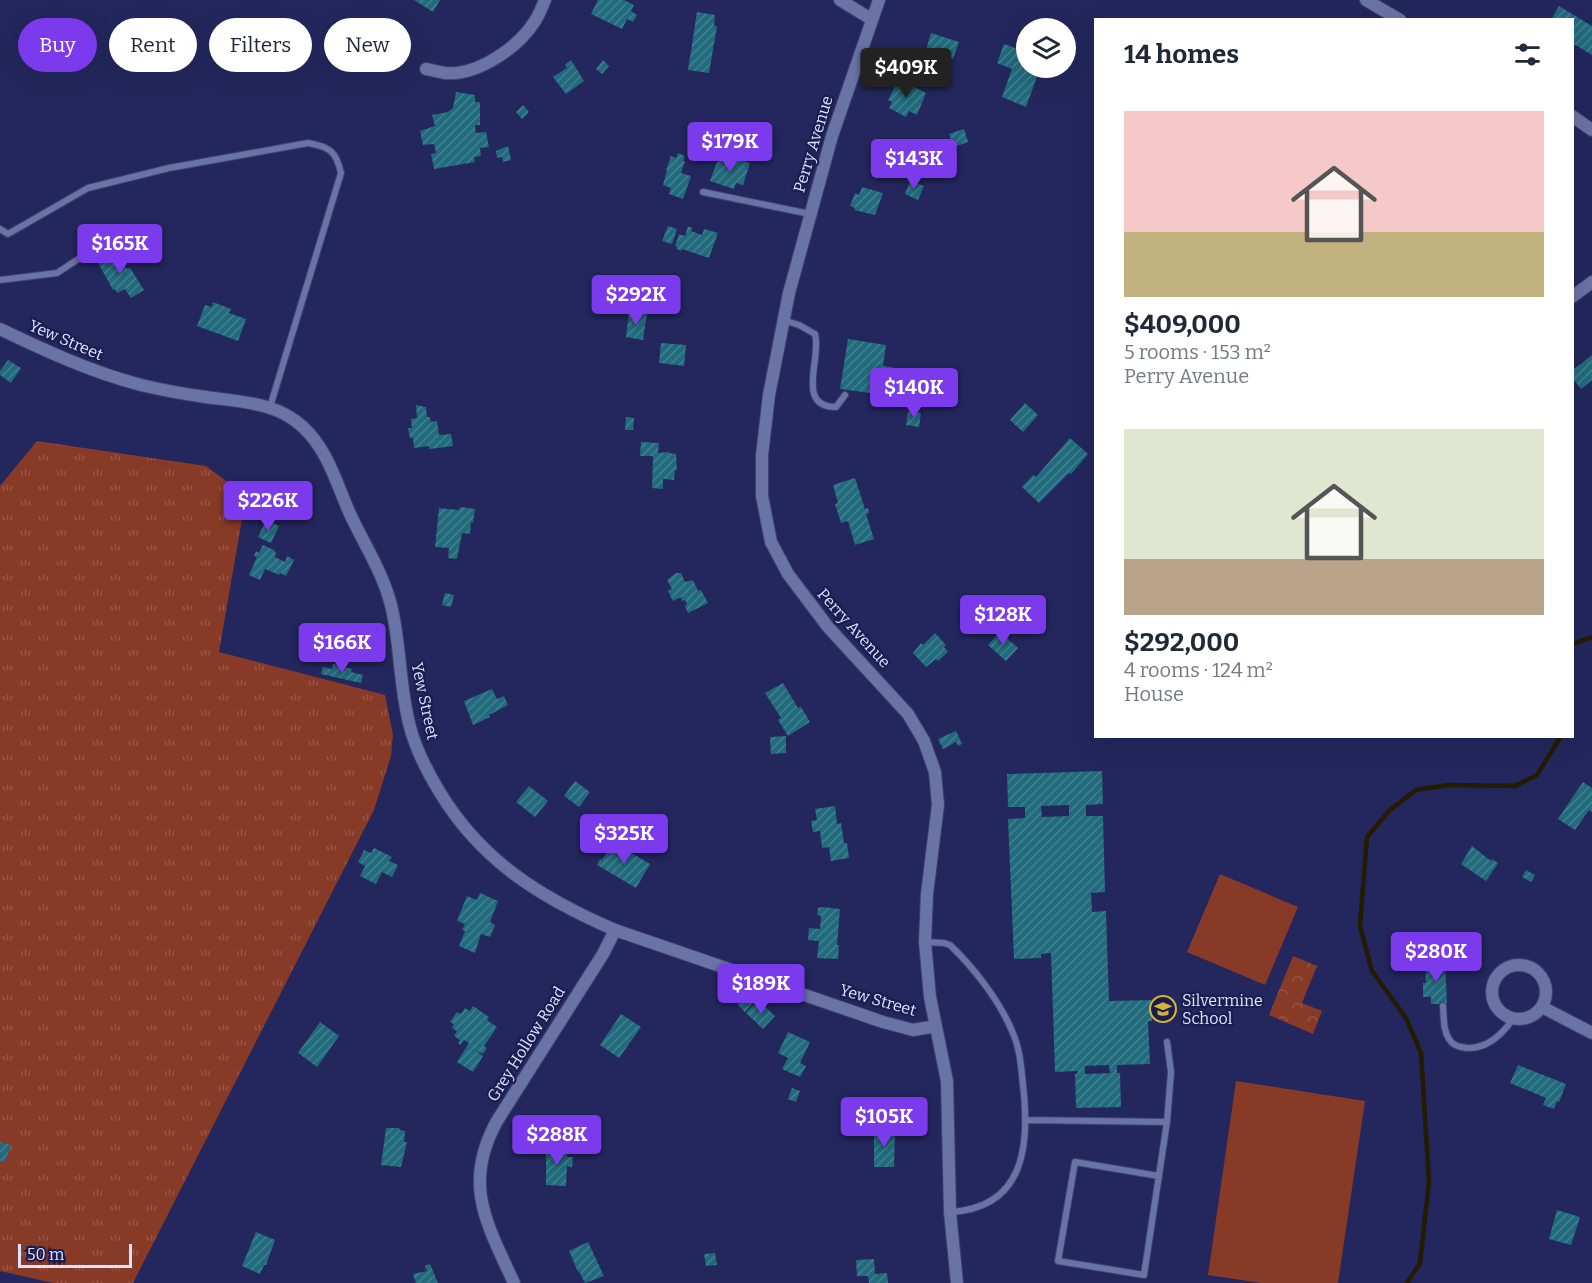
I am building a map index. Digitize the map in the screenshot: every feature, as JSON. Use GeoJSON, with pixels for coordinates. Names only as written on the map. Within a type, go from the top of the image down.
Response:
{"type":"FeatureCollection","features":[{"type":"Feature","properties":{"kind":"street"},"geometry":{"type":"LineString","coordinates":[[426,69],[446,73],[471,70],[493,61],[534,22],[545,0]]}},
{"type":"Feature","properties":{"kind":"street"},"geometry":{"type":"LineString","coordinates":[[840,0],[872,19]]}},
{"type":"Feature","properties":{"kind":"street","name":"Perry Avenue"},"geometry":{"type":"LineString","coordinates":[[879,0],[832,136],[783,320],[769,394],[762,455],[762,496],[766,525],[778,556],[802,595],[828,627],[908,714],[920,731],[929,751],[937,783],[938,805],[928,886],[925,942],[930,997],[947,1081],[950,1212],[957,1283]]}},
{"type":"Feature","properties":{"kind":"street"},"geometry":{"type":"LineString","coordinates":[[1366,0],[1397,18]]}},
{"type":"Feature","properties":{"kind":"street"},"geometry":{"type":"LineString","coordinates":[[1574,117],[1592,130]]}},
{"type":"Feature","properties":{"kind":"street"},"geometry":{"type":"LineString","coordinates":[[1574,296],[1592,282]]}},
{"type":"Feature","properties":{"kind":"street","name":"Yew Street"},"geometry":{"type":"LineString","coordinates":[[0,329],[73,363],[122,380],[172,392],[270,407],[302,426],[322,450],[383,581],[394,618],[404,697],[412,736],[423,762],[451,811],[479,845],[517,877],[572,910],[615,930],[883,1022],[913,1030],[936,1026]]}},
{"type":"Feature","properties":{"kind":"street","name":"Grey Hollow Road"},"geometry":{"type":"LineString","coordinates":[[514,1283],[486,1222],[482,1206],[479,1181],[484,1149],[497,1121],[603,954],[615,930]]}},
{"type":"Feature","properties":{"kind":"street"},"geometry":{"type":"LineString","coordinates":[[1522,964],[1531,967],[1544,980],[1546,999],[1542,1007],[1529,1018],[1513,1019],[1504,1016],[1492,1001],[1492,983],[1497,975],[1512,965],[1522,964]]}},
{"type":"Feature","properties":{"kind":"street"},"geometry":{"type":"LineString","coordinates":[[1542,1007],[1592,1033]]}},
{"type":"Feature","properties":{"kind":"lane"},"geometry":{"type":"LineString","coordinates":[[0,229],[8,234],[88,188],[169,168],[308,143],[325,146],[337,157],[341,172],[270,407]]}},
{"type":"Feature","properties":{"kind":"lane"},"geometry":{"type":"LineString","coordinates":[[703,192],[810,214]]}},
{"type":"Feature","properties":{"kind":"lane"},"geometry":{"type":"LineString","coordinates":[[0,280],[57,273],[101,244]]}},
{"type":"Feature","properties":{"kind":"lane"},"geometry":{"type":"LineString","coordinates":[[783,320],[800,325],[815,334],[817,347],[813,383],[815,399],[822,405],[836,407],[845,395]]}},
{"type":"Feature","properties":{"kind":"lane"},"geometry":{"type":"LineString","coordinates":[[925,942],[950,945],[978,977],[1001,1009],[1018,1047],[1026,1120],[1020,1159],[1007,1188],[985,1206],[964,1212],[950,1212]]}},
{"type":"Feature","properties":{"kind":"lane"},"geometry":{"type":"LineString","coordinates":[[1443,1006],[1444,1029],[1448,1038],[1453,1044],[1466,1048],[1489,1043],[1502,1033],[1513,1019]]}},
{"type":"Feature","properties":{"kind":"lane"},"geometry":{"type":"LineString","coordinates":[[1159,1176],[1075,1162],[1058,1261],[1144,1275],[1159,1176],[1167,1122],[1171,1072],[1167,1042]]}},
{"type":"Feature","properties":{"kind":"lane"},"geometry":{"type":"LineString","coordinates":[[1026,1120],[1167,1122]]}},
{"type":"Feature","properties":{"kind":"green space"},"geometry":{"type":"Polygon","coordinates":[[[37,441],[206,466],[246,496],[219,652],[385,695],[393,735],[391,756],[374,810],[133,1283],[53,1283],[0,1271],[0,486],[37,441]]]}},
{"type":"Feature","properties":{"kind":"green space"},"geometry":{"type":"Polygon","coordinates":[[[1220,874],[1298,907],[1265,985],[1187,952],[1220,874]]]}},
{"type":"Feature","properties":{"kind":"green space"},"geometry":{"type":"Polygon","coordinates":[[[1293,956],[1317,966],[1302,1003],[1322,1011],[1313,1034],[1269,1015],[1293,956]]]}},
{"type":"Feature","properties":{"kind":"green space"},"geometry":{"type":"Polygon","coordinates":[[[1236,1081],[1365,1101],[1338,1283],[1261,1283],[1208,1275],[1236,1081]]]}},
{"type":"Feature","properties":{"kind":"building"},"geometry":{"type":"Polygon","coordinates":[[[414,0],[440,0],[433,12],[414,0]]]}},
{"type":"Feature","properties":{"kind":"building"},"geometry":{"type":"Polygon","coordinates":[[[598,0],[624,0],[634,5],[631,11],[637,15],[633,22],[627,19],[622,29],[591,14],[598,0]]]}},
{"type":"Feature","properties":{"kind":"building"},"geometry":{"type":"Polygon","coordinates":[[[1559,6],[1592,26],[1592,55],[1574,44],[1574,18],[1552,18],[1559,6]]]}},
{"type":"Feature","properties":{"kind":"building"},"geometry":{"type":"Polygon","coordinates":[[[697,12],[715,15],[714,26],[717,26],[709,73],[688,70],[697,12]]]}},
{"type":"Feature","properties":{"kind":"building"},"geometry":{"type":"Polygon","coordinates":[[[931,33],[959,42],[953,59],[926,50],[931,33]]]}},
{"type":"Feature","properties":{"kind":"building"},"geometry":{"type":"Polygon","coordinates":[[[1004,44],[1016,48],[1016,78],[1037,78],[1026,107],[1002,97],[1012,69],[997,63],[1004,44]]]}},
{"type":"Feature","properties":{"kind":"building"},"geometry":{"type":"Polygon","coordinates":[[[571,60],[584,81],[566,94],[553,77],[567,68],[565,65],[571,60]]]}},
{"type":"Feature","properties":{"kind":"building"},"geometry":{"type":"Polygon","coordinates":[[[603,60],[609,66],[602,74],[596,69],[603,60]]]}},
{"type":"Feature","properties":{"kind":"building"},"geometry":{"type":"Polygon","coordinates":[[[899,79],[926,93],[917,115],[909,111],[906,117],[889,108],[892,102],[888,100],[899,79]]]}},
{"type":"Feature","properties":{"kind":"building"},"geometry":{"type":"Polygon","coordinates":[[[456,92],[475,95],[475,102],[480,102],[480,125],[475,125],[476,133],[486,132],[489,147],[480,148],[481,156],[474,157],[475,162],[434,169],[431,154],[436,153],[434,144],[423,145],[420,131],[435,126],[432,115],[448,112],[453,108],[456,92]]]}},
{"type":"Feature","properties":{"kind":"building"},"geometry":{"type":"Polygon","coordinates":[[[523,105],[529,112],[522,119],[516,112],[523,105]]]}},
{"type":"Feature","properties":{"kind":"building"},"geometry":{"type":"Polygon","coordinates":[[[964,129],[968,142],[954,147],[949,134],[964,129]]]}},
{"type":"Feature","properties":{"kind":"building"},"geometry":{"type":"Polygon","coordinates":[[[508,146],[511,160],[503,162],[502,157],[497,158],[496,151],[508,146]]]}},
{"type":"Feature","properties":{"kind":"building"},"geometry":{"type":"Polygon","coordinates":[[[678,153],[685,156],[681,173],[691,176],[683,199],[669,194],[671,188],[663,185],[671,156],[676,158],[678,153]]]}},
{"type":"Feature","properties":{"kind":"building"},"geometry":{"type":"Polygon","coordinates":[[[732,157],[750,163],[743,185],[736,183],[734,189],[710,181],[718,159],[726,160],[725,162],[728,163],[732,157]]]}},
{"type":"Feature","properties":{"kind":"building"},"geometry":{"type":"Polygon","coordinates":[[[910,181],[924,186],[918,200],[905,194],[910,181]]]}},
{"type":"Feature","properties":{"kind":"building"},"geometry":{"type":"Polygon","coordinates":[[[862,187],[883,193],[875,215],[854,210],[855,208],[850,206],[855,193],[859,195],[862,187]]]}},
{"type":"Feature","properties":{"kind":"building"},"geometry":{"type":"Polygon","coordinates":[[[668,226],[677,229],[672,244],[662,241],[668,226]]]}},
{"type":"Feature","properties":{"kind":"building"},"geometry":{"type":"Polygon","coordinates":[[[688,226],[692,228],[691,231],[702,235],[704,229],[718,233],[709,258],[682,249],[681,251],[675,246],[679,234],[685,236],[688,226]]]}},
{"type":"Feature","properties":{"kind":"building"},"geometry":{"type":"Polygon","coordinates":[[[115,250],[144,290],[131,298],[125,289],[117,293],[115,289],[113,290],[97,261],[115,250]]]}},
{"type":"Feature","properties":{"kind":"building"},"geometry":{"type":"Polygon","coordinates":[[[213,302],[231,309],[229,313],[246,319],[238,341],[197,326],[205,305],[212,307],[213,302]]]}},
{"type":"Feature","properties":{"kind":"building"},"geometry":{"type":"Polygon","coordinates":[[[629,312],[647,314],[643,340],[626,337],[629,312]]]}},
{"type":"Feature","properties":{"kind":"building"},"geometry":{"type":"Polygon","coordinates":[[[848,339],[886,345],[883,366],[892,367],[891,382],[889,387],[880,386],[879,394],[840,389],[848,339]]]}},
{"type":"Feature","properties":{"kind":"building"},"geometry":{"type":"Polygon","coordinates":[[[661,343],[686,345],[684,366],[659,363],[661,343]]]}},
{"type":"Feature","properties":{"kind":"building"},"geometry":{"type":"Polygon","coordinates":[[[1592,355],[1592,380],[1581,389],[1574,380],[1574,369],[1592,355]]]}},
{"type":"Feature","properties":{"kind":"building"},"geometry":{"type":"Polygon","coordinates":[[[8,360],[21,368],[11,383],[0,375],[0,371],[8,360]]]}},
{"type":"Feature","properties":{"kind":"building"},"geometry":{"type":"Polygon","coordinates":[[[1025,403],[1038,415],[1023,432],[1010,420],[1025,403]]]}},
{"type":"Feature","properties":{"kind":"building"},"geometry":{"type":"Polygon","coordinates":[[[416,405],[426,407],[427,417],[430,417],[431,422],[437,421],[439,435],[451,434],[453,446],[414,448],[413,438],[410,438],[408,428],[412,428],[411,419],[417,418],[416,405]]]}},
{"type":"Feature","properties":{"kind":"building"},"geometry":{"type":"Polygon","coordinates":[[[908,411],[921,413],[919,427],[906,425],[908,411]]]}},
{"type":"Feature","properties":{"kind":"building"},"geometry":{"type":"Polygon","coordinates":[[[626,417],[634,418],[633,430],[625,430],[626,417]]]}},
{"type":"Feature","properties":{"kind":"building"},"geometry":{"type":"Polygon","coordinates":[[[1070,438],[1088,454],[1071,474],[1069,473],[1039,503],[1022,487],[1033,475],[1036,477],[1070,438]]]}},
{"type":"Feature","properties":{"kind":"building"},"geometry":{"type":"Polygon","coordinates":[[[641,442],[659,443],[658,453],[676,454],[677,470],[675,470],[674,480],[663,479],[663,489],[652,488],[653,456],[640,456],[641,442]]]}},
{"type":"Feature","properties":{"kind":"building"},"geometry":{"type":"Polygon","coordinates":[[[855,478],[865,509],[868,508],[869,513],[866,514],[874,539],[855,545],[848,521],[841,523],[835,504],[838,503],[833,485],[855,478]]]}},
{"type":"Feature","properties":{"kind":"building"},"geometry":{"type":"Polygon","coordinates":[[[460,507],[475,509],[473,523],[471,522],[470,534],[462,533],[457,559],[448,558],[449,548],[435,547],[439,508],[459,510],[460,507]]]}},
{"type":"Feature","properties":{"kind":"building"},"geometry":{"type":"Polygon","coordinates":[[[266,520],[279,526],[271,543],[258,537],[266,520]]]}},
{"type":"Feature","properties":{"kind":"building"},"geometry":{"type":"Polygon","coordinates":[[[263,545],[274,550],[275,557],[285,562],[287,556],[294,560],[286,576],[265,569],[260,580],[249,575],[257,557],[254,556],[256,551],[259,553],[263,545]]]}},
{"type":"Feature","properties":{"kind":"building"},"geometry":{"type":"Polygon","coordinates":[[[676,573],[681,573],[685,582],[693,580],[698,591],[701,590],[708,603],[688,613],[685,600],[682,601],[681,597],[673,601],[668,591],[672,589],[667,580],[676,573]]]}},
{"type":"Feature","properties":{"kind":"building"},"geometry":{"type":"Polygon","coordinates":[[[445,593],[454,595],[451,607],[442,605],[445,593]]]}},
{"type":"Feature","properties":{"kind":"building"},"geometry":{"type":"Polygon","coordinates":[[[1000,632],[1018,648],[1006,661],[988,645],[1000,632]]]}},
{"type":"Feature","properties":{"kind":"building"},"geometry":{"type":"Polygon","coordinates":[[[935,633],[946,645],[944,647],[948,652],[938,661],[936,659],[926,667],[913,653],[921,643],[923,645],[935,633]]]}},
{"type":"Feature","properties":{"kind":"building"},"geometry":{"type":"Polygon","coordinates":[[[333,664],[352,669],[351,672],[363,675],[361,683],[321,674],[323,667],[332,669],[333,664]]]}},
{"type":"Feature","properties":{"kind":"building"},"geometry":{"type":"Polygon","coordinates":[[[783,683],[798,708],[801,707],[810,722],[788,736],[778,720],[781,718],[765,693],[783,683]]]}},
{"type":"Feature","properties":{"kind":"building"},"geometry":{"type":"Polygon","coordinates":[[[492,689],[497,699],[504,696],[508,705],[473,725],[464,701],[492,689]]]}},
{"type":"Feature","properties":{"kind":"building"},"geometry":{"type":"Polygon","coordinates":[[[956,731],[962,744],[958,746],[956,742],[943,749],[938,739],[956,731]]]}},
{"type":"Feature","properties":{"kind":"building"},"geometry":{"type":"Polygon","coordinates":[[[786,736],[786,753],[771,754],[770,737],[786,736]]]}},
{"type":"Feature","properties":{"kind":"building"},"geometry":{"type":"Polygon","coordinates":[[[1102,771],[1103,804],[1086,805],[1086,816],[1103,816],[1105,892],[1091,893],[1092,912],[1106,911],[1109,1001],[1151,1000],[1152,1021],[1148,1021],[1150,1064],[1117,1065],[1117,1073],[1120,1073],[1121,1107],[1076,1108],[1075,1074],[1078,1071],[1055,1072],[1051,953],[1041,954],[1041,958],[1014,959],[1008,819],[1025,818],[1025,807],[1008,807],[1007,774],[1102,771]],[[1069,805],[1041,806],[1042,817],[1069,816],[1069,805]],[[1109,1065],[1085,1066],[1085,1074],[1110,1073],[1109,1065]]]}},
{"type":"Feature","properties":{"kind":"building"},"geometry":{"type":"Polygon","coordinates":[[[575,781],[590,792],[579,807],[564,796],[575,781]]]}},
{"type":"Feature","properties":{"kind":"building"},"geometry":{"type":"Polygon","coordinates":[[[1583,782],[1592,788],[1592,812],[1589,810],[1575,830],[1558,819],[1583,782]]]}},
{"type":"Feature","properties":{"kind":"building"},"geometry":{"type":"Polygon","coordinates":[[[529,786],[548,801],[535,817],[516,802],[529,786]]]}},
{"type":"Feature","properties":{"kind":"building"},"geometry":{"type":"Polygon","coordinates":[[[835,806],[837,824],[841,823],[849,858],[831,861],[829,847],[822,848],[820,831],[813,832],[811,821],[817,820],[815,809],[835,806]]]}},
{"type":"Feature","properties":{"kind":"building"},"geometry":{"type":"Polygon","coordinates":[[[613,842],[650,864],[636,888],[597,865],[613,842]]]}},
{"type":"Feature","properties":{"kind":"building"},"geometry":{"type":"Polygon","coordinates":[[[1472,846],[1491,861],[1492,859],[1498,863],[1486,881],[1461,864],[1472,846]]]}},
{"type":"Feature","properties":{"kind":"building"},"geometry":{"type":"Polygon","coordinates":[[[374,848],[392,857],[389,861],[398,865],[392,877],[382,872],[376,884],[360,876],[365,866],[358,862],[364,850],[371,853],[374,848]]]}},
{"type":"Feature","properties":{"kind":"building"},"geometry":{"type":"Polygon","coordinates":[[[1526,870],[1535,875],[1531,882],[1522,877],[1526,870]]]}},
{"type":"Feature","properties":{"kind":"building"},"geometry":{"type":"Polygon","coordinates":[[[480,893],[498,901],[490,922],[495,925],[490,937],[481,934],[475,953],[459,946],[465,931],[462,930],[465,924],[457,921],[467,896],[477,900],[480,893]]]}},
{"type":"Feature","properties":{"kind":"building"},"geometry":{"type":"Polygon","coordinates":[[[818,908],[840,909],[838,959],[817,958],[819,941],[808,940],[809,928],[820,929],[821,916],[817,915],[818,908]]]}},
{"type":"Feature","properties":{"kind":"building"},"geometry":{"type":"Polygon","coordinates":[[[1445,962],[1447,1004],[1431,1004],[1431,997],[1423,997],[1423,983],[1426,983],[1425,963],[1445,962]]]}},
{"type":"Feature","properties":{"kind":"building"},"geometry":{"type":"Polygon","coordinates":[[[745,996],[753,1003],[745,1012],[737,1004],[745,996]]]}},
{"type":"Feature","properties":{"kind":"building"},"geometry":{"type":"Polygon","coordinates":[[[754,1004],[758,1008],[762,1004],[775,1016],[763,1029],[746,1013],[754,1004]]]}},
{"type":"Feature","properties":{"kind":"building"},"geometry":{"type":"Polygon","coordinates":[[[473,1006],[489,1017],[487,1020],[497,1027],[484,1046],[487,1048],[483,1054],[475,1050],[483,1056],[473,1072],[457,1062],[469,1043],[464,1040],[460,1045],[458,1043],[460,1040],[454,1036],[457,1031],[452,1028],[454,1024],[450,1022],[457,1012],[461,1014],[465,1008],[470,1011],[473,1006]]]}},
{"type":"Feature","properties":{"kind":"building"},"geometry":{"type":"Polygon","coordinates":[[[621,1014],[641,1027],[619,1058],[600,1045],[621,1014]]]}},
{"type":"Feature","properties":{"kind":"building"},"geometry":{"type":"Polygon","coordinates":[[[320,1022],[339,1036],[317,1067],[298,1053],[320,1022]]]}},
{"type":"Feature","properties":{"kind":"building"},"geometry":{"type":"Polygon","coordinates":[[[788,1032],[810,1042],[800,1063],[806,1066],[800,1077],[782,1069],[788,1058],[778,1053],[788,1032]]]}},
{"type":"Feature","properties":{"kind":"building"},"geometry":{"type":"Polygon","coordinates":[[[1518,1065],[1566,1084],[1554,1109],[1543,1105],[1546,1098],[1510,1083],[1518,1065]]]}},
{"type":"Feature","properties":{"kind":"building"},"geometry":{"type":"Polygon","coordinates":[[[792,1088],[800,1091],[796,1102],[788,1099],[792,1088]]]}},
{"type":"Feature","properties":{"kind":"building"},"geometry":{"type":"Polygon","coordinates":[[[386,1128],[400,1128],[399,1130],[405,1131],[404,1142],[407,1142],[401,1167],[381,1165],[386,1128]]]}},
{"type":"Feature","properties":{"kind":"building"},"geometry":{"type":"Polygon","coordinates":[[[874,1129],[895,1129],[894,1167],[874,1167],[874,1129]]]}},
{"type":"Feature","properties":{"kind":"building"},"geometry":{"type":"Polygon","coordinates":[[[0,1142],[11,1145],[5,1162],[0,1161],[0,1142]]]}},
{"type":"Feature","properties":{"kind":"building"},"geometry":{"type":"Polygon","coordinates":[[[546,1148],[568,1149],[567,1157],[573,1157],[572,1167],[567,1166],[566,1186],[546,1185],[546,1148]]]}},
{"type":"Feature","properties":{"kind":"building"},"geometry":{"type":"Polygon","coordinates":[[[1557,1210],[1580,1217],[1571,1245],[1549,1239],[1557,1210]]]}},
{"type":"Feature","properties":{"kind":"building"},"geometry":{"type":"Polygon","coordinates":[[[256,1232],[275,1240],[266,1265],[260,1274],[242,1266],[256,1232]]]}},
{"type":"Feature","properties":{"kind":"building"},"geometry":{"type":"Polygon","coordinates":[[[588,1242],[604,1276],[585,1283],[569,1251],[588,1242]]]}},
{"type":"Feature","properties":{"kind":"building"},"geometry":{"type":"Polygon","coordinates":[[[715,1253],[717,1265],[706,1266],[704,1254],[715,1253]]]}},
{"type":"Feature","properties":{"kind":"building"},"geometry":{"type":"Polygon","coordinates":[[[874,1259],[875,1274],[887,1273],[888,1283],[869,1283],[868,1276],[857,1276],[856,1260],[874,1259]]]}},
{"type":"Feature","properties":{"kind":"building"},"geometry":{"type":"Polygon","coordinates":[[[430,1264],[438,1283],[416,1283],[413,1274],[427,1271],[425,1266],[430,1264]]]}},
{"type":"Feature","properties":{"kind":"waterway"},"geometry":{"type":"LineString","coordinates":[[1574,643],[1592,637]]}},
{"type":"Feature","properties":{"kind":"waterway"},"geometry":{"type":"LineString","coordinates":[[1407,1283],[1420,1263],[1429,1182],[1421,1053],[1406,1018],[1372,971],[1360,926],[1367,837],[1390,810],[1416,790],[1448,785],[1515,786],[1537,775],[1560,738]]}},
{"type":"Feature","properties":{"kind":"place","name":"Silvermine School"},"geometry":{"type":"Point","coordinates":[1163,1009]}}]}
